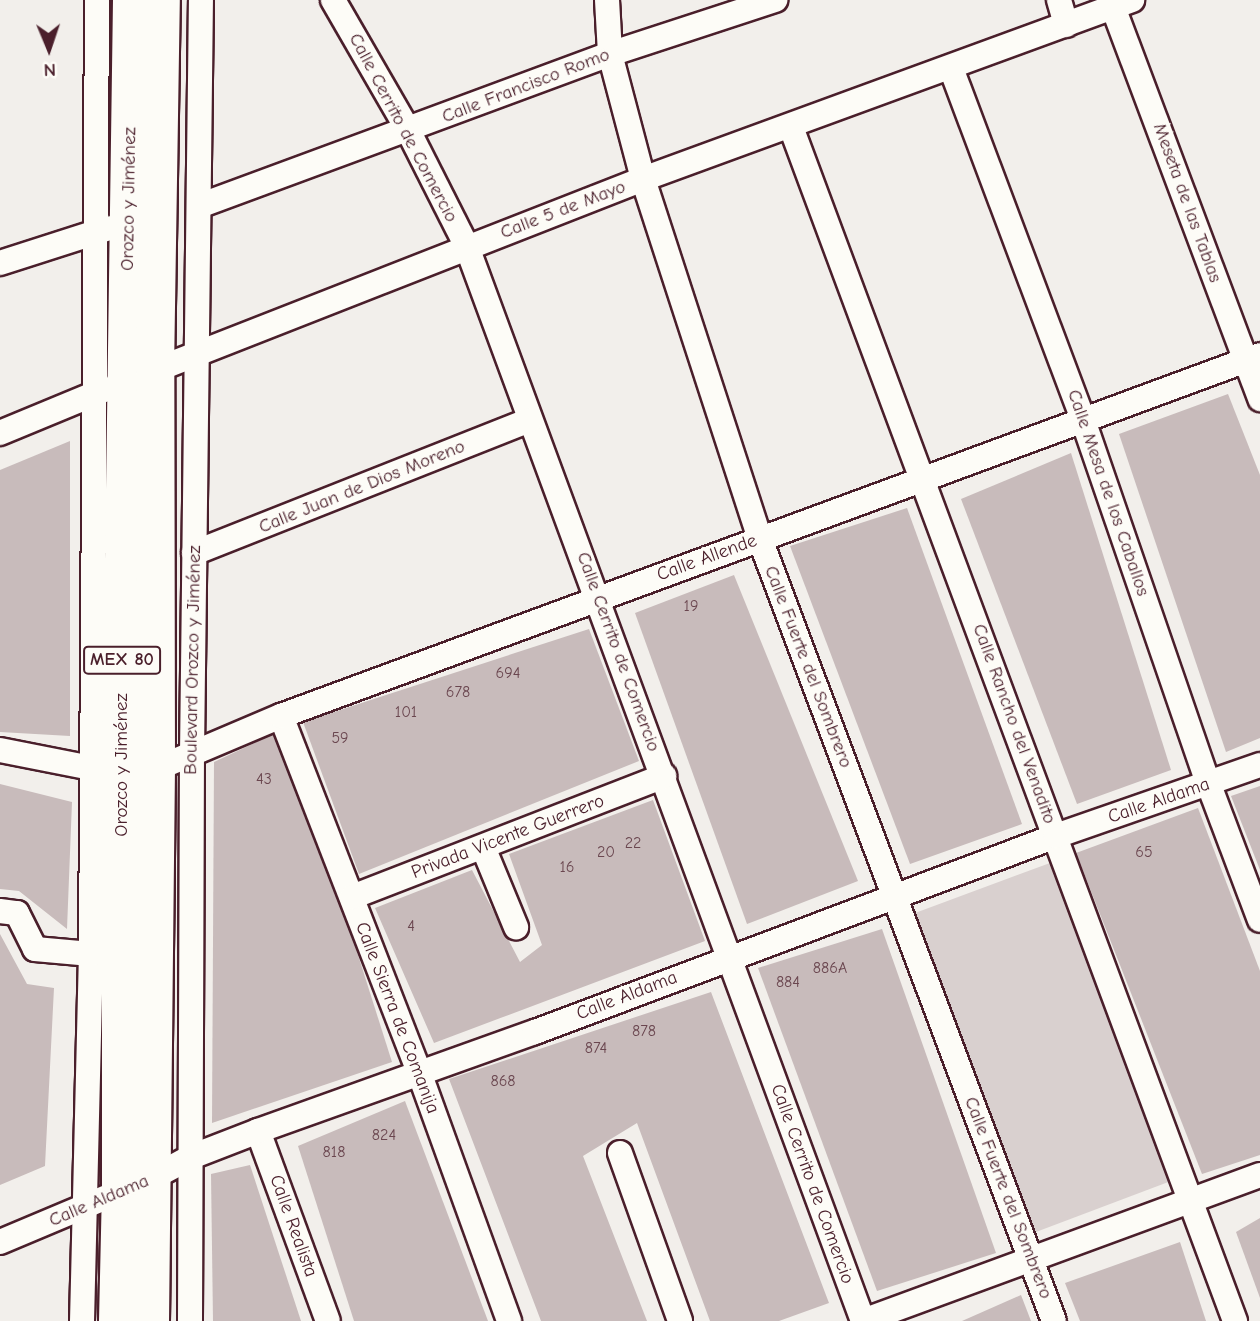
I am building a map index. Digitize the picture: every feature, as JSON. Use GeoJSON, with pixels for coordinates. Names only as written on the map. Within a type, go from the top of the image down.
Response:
{"type":"FeatureCollection","features":[{"type":"Feature","properties":{"kind":"highway","name":"Orozco y Jiménez"},"geometry":{"type":"LineString","coordinates":[[132,0],[113,226],[125,381],[123,769],[137,1185],[150,1321]]}},
{"type":"Feature","properties":{"kind":"highway","name":"Orozco y Jiménez"},"geometry":{"type":"LineString","coordinates":[[125,381],[161,0]]}},
{"type":"Feature","properties":{"kind":"highway","name":"Orozco y Jiménez"},"geometry":{"type":"LineString","coordinates":[[118,1321],[137,1185]]}},
{"type":"Feature","properties":{"kind":"street","name":"Orozco y Jiménez"},"geometry":{"type":"LineString","coordinates":[[97,0],[113,226]]}},
{"type":"Feature","properties":{"kind":"street","name":"Boulevard Orozco y Jiménez"},"geometry":{"type":"LineString","coordinates":[[190,1321],[192,754],[201,0]]}},
{"type":"Feature","properties":{"kind":"street","name":"Calle Cerrito de Comercio"},"geometry":{"type":"LineString","coordinates":[[333,0],[408,130],[467,247],[599,598],[863,1321]]}},
{"type":"Feature","properties":{"kind":"street","name":"Calle Fuerte del Sombrero"},"geometry":{"type":"LineString","coordinates":[[607,0],[610,54],[643,179],[760,539],[1054,1321]]}},
{"type":"Feature","properties":{"kind":"street","name":"Calle Francisco Romo"},"geometry":{"type":"LineString","coordinates":[[199,206],[610,54],[775,0]]}},
{"type":"Feature","properties":{"kind":"street"},"geometry":{"type":"LineString","coordinates":[[1059,0],[1066,25]]}},
{"type":"Feature","properties":{"kind":"street","name":"Calle 5 de Mayo"},"geometry":{"type":"LineString","coordinates":[[0,433],[125,381],[643,179],[791,127],[1123,3]]}},
{"type":"Feature","properties":{"kind":"street","name":"Meseta de las Tablas"},"geometry":{"type":"LineString","coordinates":[[1123,3],[1253,358],[1260,399]]}},
{"type":"Feature","properties":{"kind":"street","name":"Calle Mesa de los Caballos"},"geometry":{"type":"LineString","coordinates":[[951,68],[1083,420],[1209,785],[1260,920]]}},
{"type":"Feature","properties":{"kind":"street","name":"Calle Rancho del Venadito"},"geometry":{"type":"LineString","coordinates":[[791,127],[1192,1199],[1235,1321]]}},
{"type":"Feature","properties":{"kind":"street"},"geometry":{"type":"LineString","coordinates":[[0,263],[113,226]]}},
{"type":"Feature","properties":{"kind":"street","name":"Calle Allende"},"geometry":{"type":"LineString","coordinates":[[123,769],[192,754],[281,716],[1253,358]]}},
{"type":"Feature","properties":{"kind":"street","name":"Calle Juan de Dios Moreno"},"geometry":{"type":"LineString","coordinates":[[194,553],[530,420]]}},
{"type":"Feature","properties":{"kind":"street","name":"Calle Sierra de Comanija"},"geometry":{"type":"LineString","coordinates":[[281,716],[419,1072],[509,1321]]}},
{"type":"Feature","properties":{"kind":"street"},"geometry":{"type":"LineString","coordinates":[[0,750],[123,769]]}},
{"type":"Feature","properties":{"kind":"street","name":"Calle Aldama"},"geometry":{"type":"LineString","coordinates":[[0,1242],[84,1209],[191,1157],[258,1131],[534,1032],[1056,836],[1209,785],[1260,765]]}},
{"type":"Feature","properties":{"kind":"street","name":"Orozco y Jiménez"},"geometry":{"type":"LineString","coordinates":[[82,1321],[91,954],[123,769]]}},
{"type":"Feature","properties":{"kind":"street","name":"Privada Vicente Guerrero"},"geometry":{"type":"LineString","coordinates":[[352,897],[663,776]]}},
{"type":"Feature","properties":{"kind":"street"},"geometry":{"type":"LineString","coordinates":[[483,847],[516,927]]}},
{"type":"Feature","properties":{"kind":"street"},"geometry":{"type":"LineString","coordinates":[[0,911],[18,913],[35,949],[91,954]]}},
{"type":"Feature","properties":{"kind":"street","name":"Calle Realista"},"geometry":{"type":"LineString","coordinates":[[258,1131],[328,1321]]}},
{"type":"Feature","properties":{"kind":"street"},"geometry":{"type":"LineString","coordinates":[[621,1153],[680,1321]]}},
{"type":"Feature","properties":{"kind":"street"},"geometry":{"type":"LineString","coordinates":[[863,1321],[1260,1175]]}},
{"type":"Feature","properties":{"kind":"shaded area"},"geometry":{"type":"Polygon","coordinates":[[[1050,863],[1171,1181],[1028,1235],[907,916],[1050,863]]]}},
{"type":"Feature","properties":{"kind":"building"},"geometry":{"type":"Polygon","coordinates":[[[1228,394],[1260,475],[1260,738],[1226,752],[1119,434],[1228,394]]]}},
{"type":"Feature","properties":{"kind":"building"},"geometry":{"type":"Polygon","coordinates":[[[70,441],[70,736],[0,732],[0,470],[70,441]]]}},
{"type":"Feature","properties":{"kind":"building"},"geometry":{"type":"Polygon","coordinates":[[[1071,453],[1171,770],[1077,804],[961,499],[1071,453]]]}},
{"type":"Feature","properties":{"kind":"building"},"geometry":{"type":"Polygon","coordinates":[[[907,508],[1022,824],[910,864],[790,546],[907,508]]]}},
{"type":"Feature","properties":{"kind":"building"},"geometry":{"type":"Polygon","coordinates":[[[734,575],[858,881],[747,924],[635,613],[734,575]]]}},
{"type":"Feature","properties":{"kind":"building"},"geometry":{"type":"Polygon","coordinates":[[[589,629],[639,761],[359,874],[303,722],[589,629]]]}},
{"type":"Feature","properties":{"kind":"building"},"geometry":{"type":"Polygon","coordinates":[[[286,728],[392,1062],[212,1123],[214,762],[286,728]]]}},
{"type":"Feature","properties":{"kind":"building"},"geometry":{"type":"Polygon","coordinates":[[[0,784],[72,802],[67,929],[19,891],[0,889],[0,784]]]}},
{"type":"Feature","properties":{"kind":"building"},"geometry":{"type":"Polygon","coordinates":[[[1260,786],[1260,870],[1231,796],[1260,786]]]}},
{"type":"Feature","properties":{"kind":"building"},"geometry":{"type":"Polygon","coordinates":[[[653,800],[705,941],[434,1043],[375,908],[472,870],[520,962],[542,945],[509,854],[653,800]]]}},
{"type":"Feature","properties":{"kind":"building"},"geometry":{"type":"Polygon","coordinates":[[[1198,808],[1260,971],[1260,1155],[1202,1174],[1076,853],[1198,808]]]}},
{"type":"Feature","properties":{"kind":"building"},"geometry":{"type":"Polygon","coordinates":[[[882,929],[996,1253],[877,1291],[758,968],[882,929]]]}},
{"type":"Feature","properties":{"kind":"building"},"geometry":{"type":"Polygon","coordinates":[[[0,934],[27,984],[54,988],[45,1166],[0,1185],[0,934]]]}},
{"type":"Feature","properties":{"kind":"building"},"geometry":{"type":"Polygon","coordinates":[[[711,992],[829,1303],[779,1321],[710,1321],[637,1123],[583,1156],[647,1321],[541,1321],[449,1079],[711,992]]]}},
{"type":"Feature","properties":{"kind":"building"},"geometry":{"type":"Polygon","coordinates":[[[405,1101],[488,1321],[354,1321],[298,1146],[405,1101]]]}},
{"type":"Feature","properties":{"kind":"building"},"geometry":{"type":"Polygon","coordinates":[[[250,1165],[301,1321],[213,1321],[211,1174],[250,1165]]]}},
{"type":"Feature","properties":{"kind":"building"},"geometry":{"type":"Polygon","coordinates":[[[1260,1218],[1260,1298],[1236,1232],[1260,1218]]]}},
{"type":"Feature","properties":{"kind":"building"},"geometry":{"type":"Polygon","coordinates":[[[1180,1242],[1206,1321],[1080,1321],[1065,1283],[1180,1242]]]}},
{"type":"Feature","properties":{"kind":"building"},"geometry":{"type":"Polygon","coordinates":[[[1021,1295],[1031,1321],[962,1321],[1021,1295]]]}}]}
